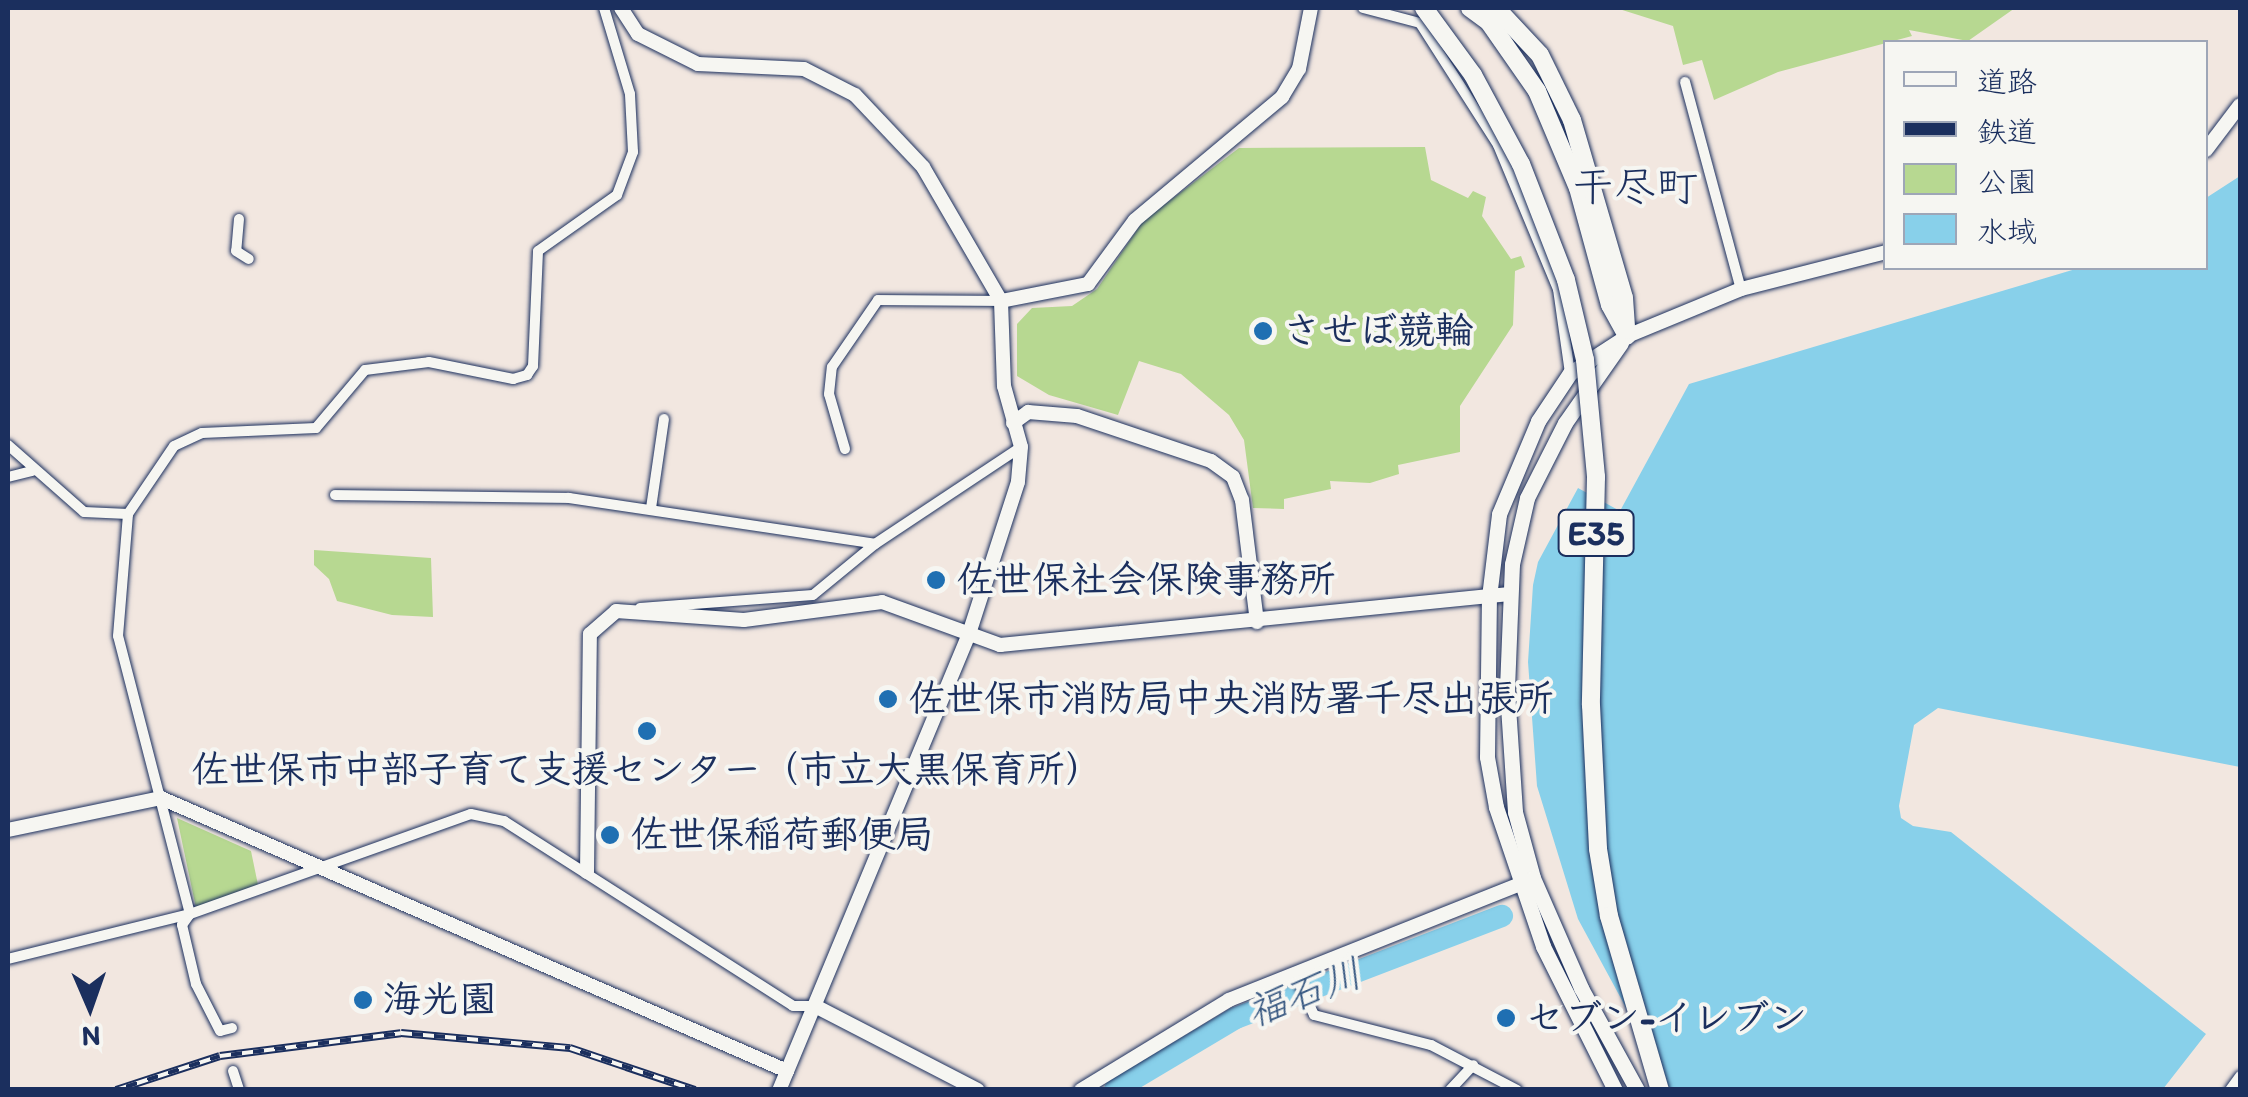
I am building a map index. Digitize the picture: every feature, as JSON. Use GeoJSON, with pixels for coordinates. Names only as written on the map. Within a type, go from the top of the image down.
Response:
{"type":"FeatureCollection","features":[{"type":"Feature","properties":{"kind":"highway","name":"E35"},"geometry":{"type":"LineString","coordinates":[[1424,8],[1473,75],[1521,164],[1566,280],[1585,360],[1596,477],[1591,705],[1598,849],[1609,916],[1660,1090]]}},
{"type":"Feature","properties":{"kind":"highway"},"geometry":{"type":"LineString","coordinates":[[1470,8],[1490,22],[1537,91],[1578,188],[1610,304],[1627,336]]}},
{"type":"Feature","properties":{"kind":"highway"},"geometry":{"type":"LineString","coordinates":[[1496,8],[1540,55],[1572,120],[1624,298],[1627,336]]}},
{"type":"Feature","properties":{"kind":"main road"},"geometry":{"type":"LineString","coordinates":[[1614,1090],[1526,882],[1487,757],[1488,597],[1492,548],[1510,482],[1570,374],[1627,336]]}},
{"type":"Feature","properties":{"kind":"main road"},"geometry":{"type":"LineString","coordinates":[[1627,336],[1542,462],[1516,531],[1509,594],[1510,768],[1526,882],[1637,1090]]}},
{"type":"Feature","properties":{"kind":"street"},"geometry":{"type":"LineString","coordinates":[[190,914],[118,636],[128,514],[174,446],[202,433],[316,428],[365,370],[429,362],[513,379],[527,375],[533,366],[538,251],[617,195],[633,152],[630,94],[604,8]]}},
{"type":"Feature","properties":{"kind":"street"},"geometry":{"type":"LineString","coordinates":[[621,8],[638,34],[698,64],[804,69],[856,96],[923,167],[1000,301],[1004,386],[1020,447],[1018,482],[969,634],[779,1090]]}},
{"type":"Feature","properties":{"kind":"street"},"geometry":{"type":"LineString","coordinates":[[845,448],[829,394],[832,367],[878,300],[1000,301],[1088,284],[1135,220],[1282,97],[1299,69],[1311,8]]}},
{"type":"Feature","properties":{"kind":"street"},"geometry":{"type":"LineString","coordinates":[[1364,8],[1420,23],[1498,145],[1558,289],[1570,374]]}},
{"type":"Feature","properties":{"kind":"street"},"geometry":{"type":"LineString","coordinates":[[1685,82],[1741,289]]}},
{"type":"Feature","properties":{"kind":"street"},"geometry":{"type":"LineString","coordinates":[[2208,147],[2240,105]]}},
{"type":"Feature","properties":{"kind":"street"},"geometry":{"type":"LineString","coordinates":[[239,220],[236,251],[249,258]]}},
{"type":"Feature","properties":{"kind":"street"},"geometry":{"type":"LineString","coordinates":[[1627,336],[1741,289],[1883,253]]}},
{"type":"Feature","properties":{"kind":"street"},"geometry":{"type":"LineString","coordinates":[[1013,423],[1028,412],[1077,416],[1211,461],[1232,478],[1242,500],[1256,622]]}},
{"type":"Feature","properties":{"kind":"street"},"geometry":{"type":"LineString","coordinates":[[651,508],[664,419]]}},
{"type":"Feature","properties":{"kind":"street"},"geometry":{"type":"LineString","coordinates":[[8,445],[32,471],[84,512],[128,514]]}},
{"type":"Feature","properties":{"kind":"street"},"geometry":{"type":"LineString","coordinates":[[587,872],[590,634],[616,611],[813,595],[875,544],[1020,447]]}},
{"type":"Feature","properties":{"kind":"street"},"geometry":{"type":"LineString","coordinates":[[8,477],[32,471]]}},
{"type":"Feature","properties":{"kind":"street"},"geometry":{"type":"LineString","coordinates":[[336,496],[569,498],[875,544]]}},
{"type":"Feature","properties":{"kind":"street"},"geometry":{"type":"LineString","coordinates":[[634,610],[744,620],[882,602],[1000,645],[1509,594]]}},
{"type":"Feature","properties":{"kind":"street"},"geometry":{"type":"LineString","coordinates":[[8,830],[161,798],[787,1071]]}},
{"type":"Feature","properties":{"kind":"street"},"geometry":{"type":"LineString","coordinates":[[8,959],[190,914],[471,814],[504,821],[793,1006],[815,1006],[978,1090]]}},
{"type":"Feature","properties":{"kind":"street"},"geometry":{"type":"LineString","coordinates":[[1081,1090],[1229,1000],[1296,978],[1526,882]]}},
{"type":"Feature","properties":{"kind":"street"},"geometry":{"type":"LineString","coordinates":[[190,914],[182,925],[196,984],[220,1031],[232,1028]]}},
{"type":"Feature","properties":{"kind":"street"},"geometry":{"type":"LineString","coordinates":[[1296,978],[1314,1015],[1431,1045],[1517,1090]]}},
{"type":"Feature","properties":{"kind":"street"},"geometry":{"type":"LineString","coordinates":[[1450,1090],[1473,1065]]}},
{"type":"Feature","properties":{"kind":"street"},"geometry":{"type":"LineString","coordinates":[[233,1071],[239,1090]]}},
{"type":"Feature","properties":{"kind":"street"},"geometry":{"type":"LineString","coordinates":[[2230,1090],[2240,1076]]}},
{"type":"Feature","properties":{"kind":"green space"},"geometry":{"type":"Polygon","coordinates":[[[1616,8],[2015,8],[1969,40],[1909,30],[1912,36],[1883,40],[1883,44],[1778,72],[1714,100],[1702,60],[1683,65],[1673,26],[1616,8]]]}},
{"type":"Feature","properties":{"kind":"green space","name":"させぼ競輪"},"geometry":{"type":"Polygon","coordinates":[[[1425,147],[1431,180],[1468,198],[1473,191],[1486,197],[1482,216],[1511,259],[1521,256],[1525,267],[1515,271],[1513,325],[1460,406],[1460,452],[1398,465],[1399,474],[1370,483],[1330,481],[1331,489],[1284,499],[1284,509],[1253,508],[1244,440],[1229,415],[1181,374],[1139,361],[1118,415],[1049,395],[1017,376],[1017,324],[1032,308],[1072,306],[1097,289],[1143,221],[1239,148],[1425,147]]]}},
{"type":"Feature","properties":{"kind":"green space"},"geometry":{"type":"Polygon","coordinates":[[[314,550],[431,558],[433,617],[392,615],[337,601],[329,579],[314,565],[314,550]]]}},
{"type":"Feature","properties":{"kind":"green space"},"geometry":{"type":"Polygon","coordinates":[[[177,818],[251,851],[258,885],[196,908],[177,818]]]}},
{"type":"Feature","properties":{"kind":"water"},"geometry":{"type":"Polygon","coordinates":[[[2240,176],[2240,767],[1938,708],[1914,725],[1899,806],[1901,818],[1913,826],[1951,832],[2206,1034],[2163,1089],[1670,1089],[1578,919],[1537,786],[1528,662],[1533,585],[1538,562],[1578,488],[1620,511],[1689,384],[2072,270],[2208,270],[2208,197],[2240,176]]]}},
{"type":"Feature","properties":{"kind":"waterway","name":"福石川"},"geometry":{"type":"LineString","coordinates":[[1115,1090],[1236,1018],[1502,916]]}},
{"type":"Feature","properties":{"kind":"railway"},"geometry":{"type":"LineString","coordinates":[[116,1090],[220,1056],[401,1033],[570,1048],[695,1090]]}},
{"type":"Feature","properties":{"kind":"place","name":"させぼ競輪"},"geometry":{"type":"Point","coordinates":[1263,331]}},
{"type":"Feature","properties":{"kind":"place","name":"佐世保社会保険事務所"},"geometry":{"type":"Point","coordinates":[936,580]}},
{"type":"Feature","properties":{"kind":"place","name":"佐世保市消防局中央消防署千尽出張所"},"geometry":{"type":"Point","coordinates":[888,699]}},
{"type":"Feature","properties":{"kind":"place","name":"佐世保市中部子育て支援センター（市立大黒保育所）"},"geometry":{"type":"Point","coordinates":[647,731]}},
{"type":"Feature","properties":{"kind":"place","name":"佐世保稲荷郵便局"},"geometry":{"type":"Point","coordinates":[610,835]}},
{"type":"Feature","properties":{"kind":"place","name":"海光園"},"geometry":{"type":"Point","coordinates":[363,1000]}},
{"type":"Feature","properties":{"kind":"place","name":"セブン-イレブン"},"geometry":{"type":"Point","coordinates":[1506,1018]}},
{"type":"Feature","properties":{"kind":"district","name":"干尽町"},"geometry":{"type":"Point","coordinates":[1635,187]}}]}
